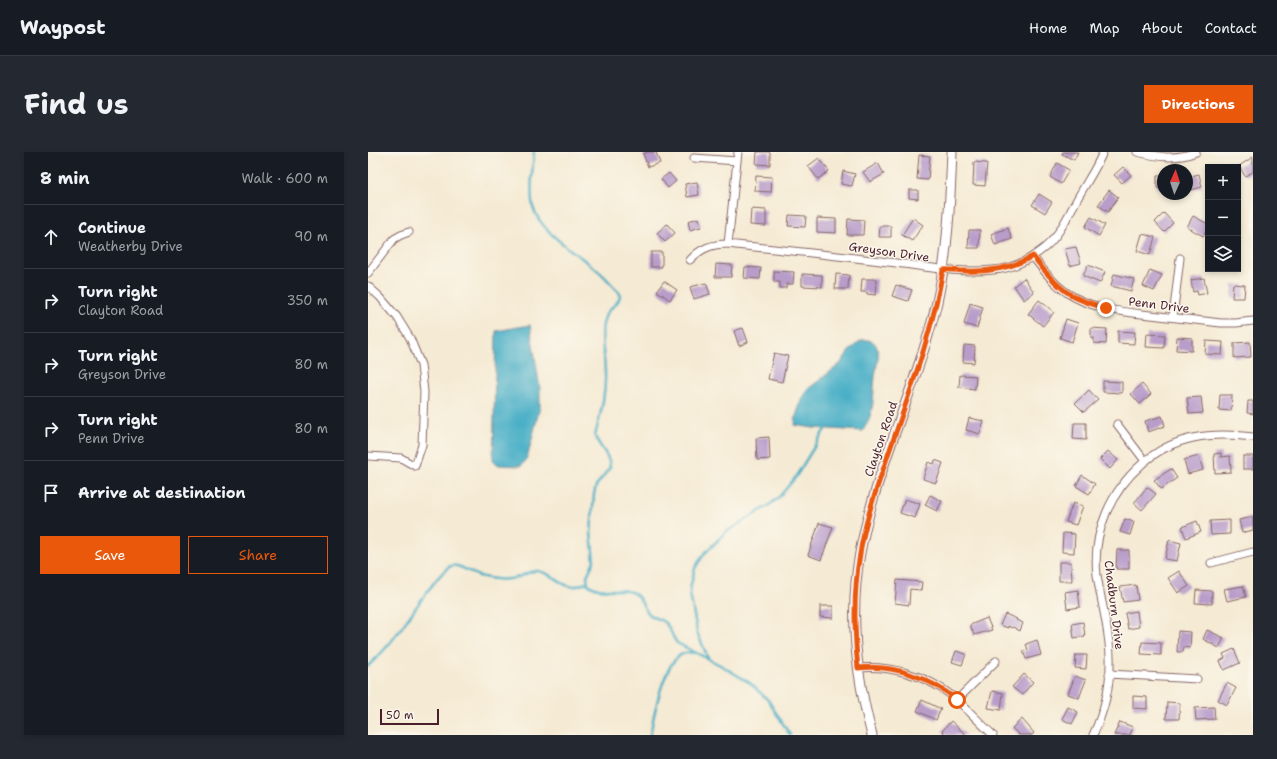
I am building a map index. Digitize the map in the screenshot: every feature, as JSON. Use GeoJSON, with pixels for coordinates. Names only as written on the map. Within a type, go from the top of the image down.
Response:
{"type":"FeatureCollection","features":[{"type":"Feature","properties":{"kind":"street"},"geometry":{"type":"LineString","coordinates":[[728,244],[738,152]]}},
{"type":"Feature","properties":{"kind":"street","name":"Clayton Road"},"geometry":{"type":"LineString","coordinates":[[872,735],[858,668],[855,637],[855,606],[860,553],[874,497],[928,334],[937,302],[943,270],[950,203],[952,152]]}},
{"type":"Feature","properties":{"kind":"street","name":"Greyson Drive"},"geometry":{"type":"LineString","coordinates":[[690,260],[696,254],[710,246],[728,244],[889,262],[943,270],[964,271],[1005,268],[1026,260],[1047,246],[1062,226],[1103,152]]}},
{"type":"Feature","properties":{"kind":"street"},"geometry":{"type":"LineString","coordinates":[[1137,152],[1150,155],[1180,157],[1196,152]]}},
{"type":"Feature","properties":{"kind":"street"},"geometry":{"type":"LineString","coordinates":[[694,158],[737,161]]}},
{"type":"Feature","properties":{"kind":"street"},"geometry":{"type":"LineString","coordinates":[[368,273],[394,239],[409,232]]}},
{"type":"Feature","properties":{"kind":"street","name":"Penn Drive"},"geometry":{"type":"LineString","coordinates":[[1033,256],[1059,286],[1073,297],[1112,310],[1221,323],[1253,321]]}},
{"type":"Feature","properties":{"kind":"street"},"geometry":{"type":"LineString","coordinates":[[1173,317],[1180,258]]}},
{"type":"Feature","properties":{"kind":"street"},"geometry":{"type":"LineString","coordinates":[[368,286],[397,317],[410,338],[421,365],[424,392],[422,445],[415,466],[401,458],[368,456]]}},
{"type":"Feature","properties":{"kind":"street"},"geometry":{"type":"LineString","coordinates":[[1117,424],[1145,461]]}},
{"type":"Feature","properties":{"kind":"street","name":"Chadburn Drive"},"geometry":{"type":"LineString","coordinates":[[1093,735],[1103,710],[1110,674],[1108,637],[1097,573],[1096,556],[1101,526],[1114,496],[1122,484],[1145,461],[1173,444],[1187,439],[1222,434],[1253,437]]}},
{"type":"Feature","properties":{"kind":"street"},"geometry":{"type":"LineString","coordinates":[[1211,563],[1253,552]]}},
{"type":"Feature","properties":{"kind":"street"},"geometry":{"type":"LineString","coordinates":[[957,700],[996,661]]}},
{"type":"Feature","properties":{"kind":"street"},"geometry":{"type":"LineString","coordinates":[[858,668],[875,667],[907,673],[935,684],[957,700],[993,735]]}},
{"type":"Feature","properties":{"kind":"street"},"geometry":{"type":"LineString","coordinates":[[1110,674],[1197,679]]}},
{"type":"Feature","properties":{"kind":"water"},"geometry":{"type":"Polygon","coordinates":[[[530,325],[540,389],[540,407],[527,459],[521,466],[499,465],[493,461],[496,331],[530,325]]]}},
{"type":"Feature","properties":{"kind":"water"},"geometry":{"type":"Polygon","coordinates":[[[862,340],[869,340],[873,342],[878,353],[872,411],[869,421],[863,431],[813,428],[795,425],[796,416],[802,398],[808,389],[840,364],[849,351],[862,340]]]}},
{"type":"Feature","properties":{"kind":"building"},"geometry":{"type":"Polygon","coordinates":[[[648,152],[656,152],[660,163],[648,167],[643,154],[648,152]]]}},
{"type":"Feature","properties":{"kind":"building"},"geometry":{"type":"Polygon","coordinates":[[[757,152],[770,152],[770,165],[756,164],[757,152]]]}},
{"type":"Feature","properties":{"kind":"building"},"geometry":{"type":"Polygon","coordinates":[[[1063,152],[1078,152],[1074,160],[1062,154],[1063,152]]]}},
{"type":"Feature","properties":{"kind":"building"},"geometry":{"type":"Polygon","coordinates":[[[919,155],[930,156],[928,180],[917,179],[919,155]]]}},
{"type":"Feature","properties":{"kind":"building"},"geometry":{"type":"Polygon","coordinates":[[[1253,157],[1253,172],[1245,176],[1241,169],[1241,165],[1253,157]]]}},
{"type":"Feature","properties":{"kind":"building"},"geometry":{"type":"Polygon","coordinates":[[[819,158],[829,171],[818,179],[808,166],[819,158]]]}},
{"type":"Feature","properties":{"kind":"building"},"geometry":{"type":"Polygon","coordinates":[[[974,162],[987,163],[985,186],[973,185],[974,162]]]}},
{"type":"Feature","properties":{"kind":"building"},"geometry":{"type":"Polygon","coordinates":[[[878,163],[884,174],[870,182],[863,172],[878,163]]]}},
{"type":"Feature","properties":{"kind":"building"},"geometry":{"type":"Polygon","coordinates":[[[1057,163],[1069,170],[1061,184],[1050,177],[1057,163]]]}},
{"type":"Feature","properties":{"kind":"building"},"geometry":{"type":"Polygon","coordinates":[[[1123,167],[1131,175],[1122,183],[1114,175],[1123,167]]]}},
{"type":"Feature","properties":{"kind":"building"},"geometry":{"type":"Polygon","coordinates":[[[843,171],[855,174],[852,186],[841,184],[843,171]]]}},
{"type":"Feature","properties":{"kind":"building"},"geometry":{"type":"Polygon","coordinates":[[[669,173],[676,181],[668,188],[661,179],[669,173]]]}},
{"type":"Feature","properties":{"kind":"building"},"geometry":{"type":"Polygon","coordinates":[[[1199,174],[1202,187],[1193,189],[1193,176],[1199,174]]]}},
{"type":"Feature","properties":{"kind":"building"},"geometry":{"type":"Polygon","coordinates":[[[756,176],[772,177],[771,192],[755,191],[756,176]]]}},
{"type":"Feature","properties":{"kind":"building"},"geometry":{"type":"Polygon","coordinates":[[[697,182],[699,195],[687,197],[685,184],[697,182]]]}},
{"type":"Feature","properties":{"kind":"building"},"geometry":{"type":"Polygon","coordinates":[[[909,190],[918,190],[918,199],[909,198],[909,190]]]}},
{"type":"Feature","properties":{"kind":"building"},"geometry":{"type":"Polygon","coordinates":[[[1109,190],[1118,197],[1108,212],[1098,205],[1109,190]]]}},
{"type":"Feature","properties":{"kind":"building"},"geometry":{"type":"Polygon","coordinates":[[[1039,194],[1052,202],[1045,213],[1032,205],[1039,194]]]}},
{"type":"Feature","properties":{"kind":"building"},"geometry":{"type":"Polygon","coordinates":[[[751,209],[766,210],[766,226],[750,225],[751,209]]]}},
{"type":"Feature","properties":{"kind":"building"},"geometry":{"type":"Polygon","coordinates":[[[1164,213],[1173,223],[1164,232],[1155,222],[1164,213]]]}},
{"type":"Feature","properties":{"kind":"building"},"geometry":{"type":"Polygon","coordinates":[[[789,215],[806,216],[805,227],[788,226],[789,215]]]}},
{"type":"Feature","properties":{"kind":"building"},"geometry":{"type":"Polygon","coordinates":[[[1193,216],[1205,222],[1205,233],[1203,236],[1187,227],[1193,216]]]}},
{"type":"Feature","properties":{"kind":"building"},"geometry":{"type":"Polygon","coordinates":[[[1091,217],[1105,225],[1099,236],[1085,227],[1091,217]]]}},
{"type":"Feature","properties":{"kind":"building"},"geometry":{"type":"Polygon","coordinates":[[[699,218],[701,227],[690,230],[688,221],[699,218]]]}},
{"type":"Feature","properties":{"kind":"building"},"geometry":{"type":"Polygon","coordinates":[[[817,218],[836,219],[836,233],[817,232],[817,218]]]}},
{"type":"Feature","properties":{"kind":"building"},"geometry":{"type":"Polygon","coordinates":[[[913,218],[923,225],[912,241],[902,235],[913,218]]]}},
{"type":"Feature","properties":{"kind":"building"},"geometry":{"type":"Polygon","coordinates":[[[848,219],[864,220],[863,235],[847,235],[848,219]]]}},
{"type":"Feature","properties":{"kind":"building"},"geometry":{"type":"Polygon","coordinates":[[[667,224],[675,233],[665,242],[657,233],[667,224]]]}},
{"type":"Feature","properties":{"kind":"building"},"geometry":{"type":"Polygon","coordinates":[[[880,226],[891,226],[891,237],[879,237],[880,226]]]}},
{"type":"Feature","properties":{"kind":"building"},"geometry":{"type":"Polygon","coordinates":[[[1008,228],[1012,239],[995,245],[991,234],[1008,228]]]}},
{"type":"Feature","properties":{"kind":"building"},"geometry":{"type":"Polygon","coordinates":[[[969,230],[980,230],[979,248],[968,248],[969,230]]]}},
{"type":"Feature","properties":{"kind":"building"},"geometry":{"type":"Polygon","coordinates":[[[1142,234],[1155,237],[1150,255],[1137,251],[1142,234]]]}},
{"type":"Feature","properties":{"kind":"building"},"geometry":{"type":"Polygon","coordinates":[[[1076,247],[1081,263],[1070,266],[1065,249],[1076,247]]]}},
{"type":"Feature","properties":{"kind":"building"},"geometry":{"type":"Polygon","coordinates":[[[651,252],[662,252],[662,267],[651,267],[651,252]]]}},
{"type":"Feature","properties":{"kind":"building"},"geometry":{"type":"Polygon","coordinates":[[[716,264],[732,265],[731,277],[715,277],[716,264]]]}},
{"type":"Feature","properties":{"kind":"building"},"geometry":{"type":"Polygon","coordinates":[[[1088,265],[1105,272],[1100,283],[1083,276],[1088,265]]]}},
{"type":"Feature","properties":{"kind":"building"},"geometry":{"type":"Polygon","coordinates":[[[745,267],[761,268],[760,279],[744,278],[745,267]]]}},
{"type":"Feature","properties":{"kind":"building"},"geometry":{"type":"Polygon","coordinates":[[[1150,270],[1162,275],[1154,291],[1143,286],[1150,270]]]}},
{"type":"Feature","properties":{"kind":"building"},"geometry":{"type":"Polygon","coordinates":[[[774,271],[794,272],[793,284],[786,284],[786,288],[780,288],[780,282],[774,282],[774,271]]]}},
{"type":"Feature","properties":{"kind":"building"},"geometry":{"type":"Polygon","coordinates":[[[802,274],[822,275],[822,287],[802,286],[802,274]]]}},
{"type":"Feature","properties":{"kind":"building"},"geometry":{"type":"Polygon","coordinates":[[[836,274],[849,275],[848,289],[835,289],[836,274]]]}},
{"type":"Feature","properties":{"kind":"building"},"geometry":{"type":"Polygon","coordinates":[[[1114,274],[1134,279],[1131,291],[1111,286],[1114,274]]]}},
{"type":"Feature","properties":{"kind":"building"},"geometry":{"type":"Polygon","coordinates":[[[1024,278],[1034,292],[1024,300],[1014,286],[1024,278]]]}},
{"type":"Feature","properties":{"kind":"building"},"geometry":{"type":"Polygon","coordinates":[[[1204,278],[1207,293],[1198,295],[1197,291],[1193,292],[1191,280],[1204,278]]]}},
{"type":"Feature","properties":{"kind":"building"},"geometry":{"type":"Polygon","coordinates":[[[862,279],[877,279],[876,295],[861,292],[862,279]]]}},
{"type":"Feature","properties":{"kind":"building"},"geometry":{"type":"Polygon","coordinates":[[[664,281],[677,290],[670,300],[657,291],[664,281]]]}},
{"type":"Feature","properties":{"kind":"building"},"geometry":{"type":"Polygon","coordinates":[[[706,283],[710,294],[694,299],[690,287],[706,283]]]}},
{"type":"Feature","properties":{"kind":"building"},"geometry":{"type":"Polygon","coordinates":[[[1233,284],[1245,285],[1244,298],[1232,298],[1233,284]]]}},
{"type":"Feature","properties":{"kind":"building"},"geometry":{"type":"Polygon","coordinates":[[[896,285],[912,290],[908,301],[892,296],[896,285]]]}},
{"type":"Feature","properties":{"kind":"building"},"geometry":{"type":"Polygon","coordinates":[[[1039,300],[1054,312],[1043,326],[1028,314],[1039,300]]]}},
{"type":"Feature","properties":{"kind":"building"},"geometry":{"type":"Polygon","coordinates":[[[970,303],[983,307],[977,328],[964,324],[970,303]]]}},
{"type":"Feature","properties":{"kind":"building"},"geometry":{"type":"Polygon","coordinates":[[[1066,319],[1078,323],[1072,342],[1060,338],[1066,319]]]}},
{"type":"Feature","properties":{"kind":"building"},"geometry":{"type":"Polygon","coordinates":[[[743,328],[748,342],[739,346],[734,331],[743,328]]]}},
{"type":"Feature","properties":{"kind":"building"},"geometry":{"type":"Polygon","coordinates":[[[1091,328],[1107,329],[1106,344],[1094,343],[1094,338],[1091,338],[1091,328]]]}},
{"type":"Feature","properties":{"kind":"building"},"geometry":{"type":"Polygon","coordinates":[[[1118,331],[1135,332],[1134,344],[1118,343],[1118,331]]]}},
{"type":"Feature","properties":{"kind":"building"},"geometry":{"type":"Polygon","coordinates":[[[1147,334],[1165,335],[1164,348],[1146,347],[1147,334]]]}},
{"type":"Feature","properties":{"kind":"building"},"geometry":{"type":"Polygon","coordinates":[[[1177,337],[1192,338],[1192,351],[1176,350],[1177,337]]]}},
{"type":"Feature","properties":{"kind":"building"},"geometry":{"type":"Polygon","coordinates":[[[1206,341],[1223,342],[1222,355],[1205,354],[1206,341]]]}},
{"type":"Feature","properties":{"kind":"building"},"geometry":{"type":"Polygon","coordinates":[[[1250,342],[1251,357],[1234,358],[1234,343],[1250,342]]]}},
{"type":"Feature","properties":{"kind":"building"},"geometry":{"type":"Polygon","coordinates":[[[964,345],[975,346],[974,363],[963,362],[964,345]]]}},
{"type":"Feature","properties":{"kind":"building"},"geometry":{"type":"Polygon","coordinates":[[[774,353],[788,356],[782,382],[768,379],[774,353]]]}},
{"type":"Feature","properties":{"kind":"building"},"geometry":{"type":"Polygon","coordinates":[[[960,375],[976,376],[975,389],[959,387],[960,375]]]}},
{"type":"Feature","properties":{"kind":"building"},"geometry":{"type":"Polygon","coordinates":[[[1103,381],[1122,382],[1122,393],[1103,392],[1103,381]]]}},
{"type":"Feature","properties":{"kind":"building"},"geometry":{"type":"Polygon","coordinates":[[[1142,384],[1151,394],[1140,404],[1131,394],[1142,384]]]}},
{"type":"Feature","properties":{"kind":"building"},"geometry":{"type":"Polygon","coordinates":[[[1089,390],[1098,400],[1084,412],[1075,403],[1089,390]]]}},
{"type":"Feature","properties":{"kind":"building"},"geometry":{"type":"Polygon","coordinates":[[[1220,395],[1232,395],[1231,411],[1219,410],[1220,395]]]}},
{"type":"Feature","properties":{"kind":"building"},"geometry":{"type":"Polygon","coordinates":[[[1201,397],[1203,413],[1189,414],[1187,398],[1201,397]]]}},
{"type":"Feature","properties":{"kind":"building"},"geometry":{"type":"Polygon","coordinates":[[[1248,401],[1253,401],[1253,414],[1247,413],[1248,401]]]}},
{"type":"Feature","properties":{"kind":"building"},"geometry":{"type":"Polygon","coordinates":[[[1162,416],[1165,426],[1148,432],[1145,421],[1162,416]]]}},
{"type":"Feature","properties":{"kind":"building"},"geometry":{"type":"Polygon","coordinates":[[[969,418],[984,421],[980,434],[966,430],[969,418]]]}},
{"type":"Feature","properties":{"kind":"building"},"geometry":{"type":"Polygon","coordinates":[[[1074,423],[1086,423],[1086,440],[1073,439],[1074,423]]]}},
{"type":"Feature","properties":{"kind":"building"},"geometry":{"type":"Polygon","coordinates":[[[769,437],[770,459],[757,460],[756,438],[769,437]]]}},
{"type":"Feature","properties":{"kind":"building"},"geometry":{"type":"Polygon","coordinates":[[[1108,451],[1118,460],[1110,469],[1100,459],[1108,451]]]}},
{"type":"Feature","properties":{"kind":"building"},"geometry":{"type":"Polygon","coordinates":[[[1221,453],[1221,457],[1230,456],[1231,472],[1215,473],[1214,454],[1221,453]]]}},
{"type":"Feature","properties":{"kind":"building"},"geometry":{"type":"Polygon","coordinates":[[[1199,456],[1203,470],[1188,474],[1184,460],[1199,456]]]}},
{"type":"Feature","properties":{"kind":"building"},"geometry":{"type":"Polygon","coordinates":[[[1243,456],[1253,456],[1253,469],[1243,469],[1243,456]]]}},
{"type":"Feature","properties":{"kind":"building"},"geometry":{"type":"Polygon","coordinates":[[[935,460],[943,463],[936,483],[923,479],[928,462],[934,464],[935,460]]]}},
{"type":"Feature","properties":{"kind":"building"},"geometry":{"type":"Polygon","coordinates":[[[1171,469],[1177,478],[1161,489],[1154,480],[1171,469]]]}},
{"type":"Feature","properties":{"kind":"building"},"geometry":{"type":"Polygon","coordinates":[[[1082,475],[1095,484],[1089,494],[1076,486],[1082,475]]]}},
{"type":"Feature","properties":{"kind":"building"},"geometry":{"type":"Polygon","coordinates":[[[1147,487],[1156,494],[1142,510],[1134,503],[1147,487]]]}},
{"type":"Feature","properties":{"kind":"building"},"geometry":{"type":"Polygon","coordinates":[[[930,495],[942,501],[937,511],[925,505],[930,495]]]}},
{"type":"Feature","properties":{"kind":"building"},"geometry":{"type":"Polygon","coordinates":[[[905,499],[920,504],[915,518],[900,513],[905,499]]]}},
{"type":"Feature","properties":{"kind":"building"},"geometry":{"type":"Polygon","coordinates":[[[1073,503],[1083,506],[1076,525],[1066,522],[1073,503]]]}},
{"type":"Feature","properties":{"kind":"building"},"geometry":{"type":"Polygon","coordinates":[[[1253,517],[1253,530],[1242,533],[1239,520],[1253,517]]]}},
{"type":"Feature","properties":{"kind":"building"},"geometry":{"type":"Polygon","coordinates":[[[1125,519],[1134,522],[1130,535],[1120,532],[1125,519]]]}},
{"type":"Feature","properties":{"kind":"building"},"geometry":{"type":"Polygon","coordinates":[[[1230,520],[1230,534],[1211,535],[1210,521],[1230,520]]]}},
{"type":"Feature","properties":{"kind":"building"},"geometry":{"type":"Polygon","coordinates":[[[1197,521],[1201,532],[1186,538],[1182,527],[1197,521]]]}},
{"type":"Feature","properties":{"kind":"building"},"geometry":{"type":"Polygon","coordinates":[[[819,523],[833,527],[821,560],[808,555],[819,523]]]}},
{"type":"Feature","properties":{"kind":"building"},"geometry":{"type":"Polygon","coordinates":[[[1063,533],[1075,534],[1074,553],[1062,552],[1063,533]]]}},
{"type":"Feature","properties":{"kind":"building"},"geometry":{"type":"Polygon","coordinates":[[[1169,540],[1181,543],[1177,561],[1165,559],[1169,540]]]}},
{"type":"Feature","properties":{"kind":"building"},"geometry":{"type":"Polygon","coordinates":[[[1117,550],[1129,550],[1129,569],[1116,569],[1117,550]]]}},
{"type":"Feature","properties":{"kind":"building"},"geometry":{"type":"Polygon","coordinates":[[[1059,562],[1071,562],[1072,581],[1059,581],[1059,562]]]}},
{"type":"Feature","properties":{"kind":"building"},"geometry":{"type":"Polygon","coordinates":[[[1179,571],[1189,586],[1178,593],[1168,578],[1179,571]]]}},
{"type":"Feature","properties":{"kind":"building"},"geometry":{"type":"Polygon","coordinates":[[[897,580],[922,582],[921,590],[910,589],[909,605],[895,603],[897,580]]]}},
{"type":"Feature","properties":{"kind":"building"},"geometry":{"type":"Polygon","coordinates":[[[1136,585],[1138,600],[1123,602],[1120,587],[1136,585]]]}},
{"type":"Feature","properties":{"kind":"building"},"geometry":{"type":"Polygon","coordinates":[[[1243,586],[1246,597],[1227,601],[1224,589],[1243,586]]]}},
{"type":"Feature","properties":{"kind":"building"},"geometry":{"type":"Polygon","coordinates":[[[1078,590],[1080,607],[1067,609],[1065,592],[1078,590]]]}},
{"type":"Feature","properties":{"kind":"building"},"geometry":{"type":"Polygon","coordinates":[[[1196,590],[1212,591],[1212,604],[1195,603],[1196,590]]]}},
{"type":"Feature","properties":{"kind":"building"},"geometry":{"type":"Polygon","coordinates":[[[820,606],[833,606],[833,618],[820,617],[820,606]]]}},
{"type":"Feature","properties":{"kind":"building"},"geometry":{"type":"Polygon","coordinates":[[[1137,611],[1139,627],[1128,629],[1125,613],[1137,611]]]}},
{"type":"Feature","properties":{"kind":"building"},"geometry":{"type":"Polygon","coordinates":[[[1005,614],[1023,623],[1020,631],[1013,627],[1008,626],[1008,628],[1000,625],[1005,614]]]}},
{"type":"Feature","properties":{"kind":"building"},"geometry":{"type":"Polygon","coordinates":[[[987,618],[992,630],[974,635],[970,625],[987,618]]]}},
{"type":"Feature","properties":{"kind":"building"},"geometry":{"type":"Polygon","coordinates":[[[1083,622],[1085,636],[1074,638],[1072,624],[1083,622]]]}},
{"type":"Feature","properties":{"kind":"building"},"geometry":{"type":"Polygon","coordinates":[[[1207,630],[1224,638],[1219,648],[1203,639],[1207,630]]]}},
{"type":"Feature","properties":{"kind":"building"},"geometry":{"type":"Polygon","coordinates":[[[1178,631],[1191,632],[1190,648],[1184,647],[1183,652],[1177,652],[1178,631]]]}},
{"type":"Feature","properties":{"kind":"building"},"geometry":{"type":"Polygon","coordinates":[[[1037,640],[1041,655],[1026,659],[1023,651],[1028,650],[1026,644],[1037,640]]]}},
{"type":"Feature","properties":{"kind":"building"},"geometry":{"type":"Polygon","coordinates":[[[1142,642],[1161,643],[1161,655],[1141,654],[1142,642]]]}},
{"type":"Feature","properties":{"kind":"building"},"geometry":{"type":"Polygon","coordinates":[[[1234,649],[1240,663],[1224,670],[1220,661],[1225,658],[1223,654],[1234,649]]]}},
{"type":"Feature","properties":{"kind":"building"},"geometry":{"type":"Polygon","coordinates":[[[956,651],[966,654],[962,665],[952,662],[956,651]]]}},
{"type":"Feature","properties":{"kind":"building"},"geometry":{"type":"Polygon","coordinates":[[[1076,655],[1087,655],[1086,669],[1075,668],[1076,655]]]}},
{"type":"Feature","properties":{"kind":"building"},"geometry":{"type":"Polygon","coordinates":[[[1024,674],[1033,682],[1022,695],[1012,687],[1024,674]]]}},
{"type":"Feature","properties":{"kind":"building"},"geometry":{"type":"Polygon","coordinates":[[[1075,676],[1086,680],[1079,698],[1068,694],[1075,676]]]}},
{"type":"Feature","properties":{"kind":"building"},"geometry":{"type":"Polygon","coordinates":[[[1227,683],[1236,688],[1227,705],[1218,700],[1227,683]]]}},
{"type":"Feature","properties":{"kind":"building"},"geometry":{"type":"Polygon","coordinates":[[[992,691],[1003,693],[1001,710],[988,708],[992,691]]]}},
{"type":"Feature","properties":{"kind":"building"},"geometry":{"type":"Polygon","coordinates":[[[1133,696],[1147,697],[1147,709],[1133,708],[1133,696]]]}},
{"type":"Feature","properties":{"kind":"building"},"geometry":{"type":"Polygon","coordinates":[[[922,700],[941,709],[936,720],[917,711],[922,700]]]}},
{"type":"Feature","properties":{"kind":"building"},"geometry":{"type":"Polygon","coordinates":[[[1167,702],[1180,703],[1179,719],[1166,719],[1167,702]]]}},
{"type":"Feature","properties":{"kind":"building"},"geometry":{"type":"Polygon","coordinates":[[[1068,707],[1078,712],[1072,724],[1062,719],[1068,707]]]}},
{"type":"Feature","properties":{"kind":"building"},"geometry":{"type":"Polygon","coordinates":[[[1214,707],[1215,719],[1196,720],[1195,708],[1214,707]]]}},
{"type":"Feature","properties":{"kind":"building"},"geometry":{"type":"Polygon","coordinates":[[[1022,719],[1034,733],[1032,735],[1019,735],[1012,728],[1022,719]]]}},
{"type":"Feature","properties":{"kind":"building"},"geometry":{"type":"Polygon","coordinates":[[[951,721],[966,735],[946,735],[942,731],[951,721]]]}},
{"type":"Feature","properties":{"kind":"building"},"geometry":{"type":"Polygon","coordinates":[[[1120,722],[1133,727],[1130,735],[1114,735],[1120,722]]]}},
{"type":"Feature","properties":{"kind":"waterway"},"geometry":{"type":"LineString","coordinates":[[534,152],[531,194],[533,207],[537,217],[552,235],[601,273],[620,293],[618,301],[606,315],[602,330],[605,389],[595,436],[610,463],[610,467],[596,486],[594,494],[591,533],[594,561],[587,576],[588,584],[598,589],[626,591],[637,596],[650,615],[666,624],[677,643],[722,666],[750,683],[768,700],[790,735]]}},
{"type":"Feature","properties":{"kind":"waterway"},"geometry":{"type":"LineString","coordinates":[[708,658],[697,632],[690,593],[695,568],[704,554],[726,532],[768,506],[779,497],[795,478],[827,426]]}},
{"type":"Feature","properties":{"kind":"waterway"},"geometry":{"type":"LineString","coordinates":[[368,666],[395,637],[437,579],[451,566],[454,565],[461,567],[479,576],[493,579],[511,579],[532,571],[538,571],[546,573],[566,585],[572,586],[588,582]]}},
{"type":"Feature","properties":{"kind":"waterway"},"geometry":{"type":"LineString","coordinates":[[650,735],[657,702],[665,677],[671,666],[677,657],[685,653],[697,653]]}},
{"type":"Feature","properties":{"kind":"route"},"geometry":{"type":"LineString","coordinates":[[957,700],[935,684],[907,673],[875,667],[858,668],[855,631],[858,566],[869,513],[923,352],[937,302],[943,270],[994,270],[1005,268],[1033,256],[1059,286],[1073,297],[1106,308]]}}]}
